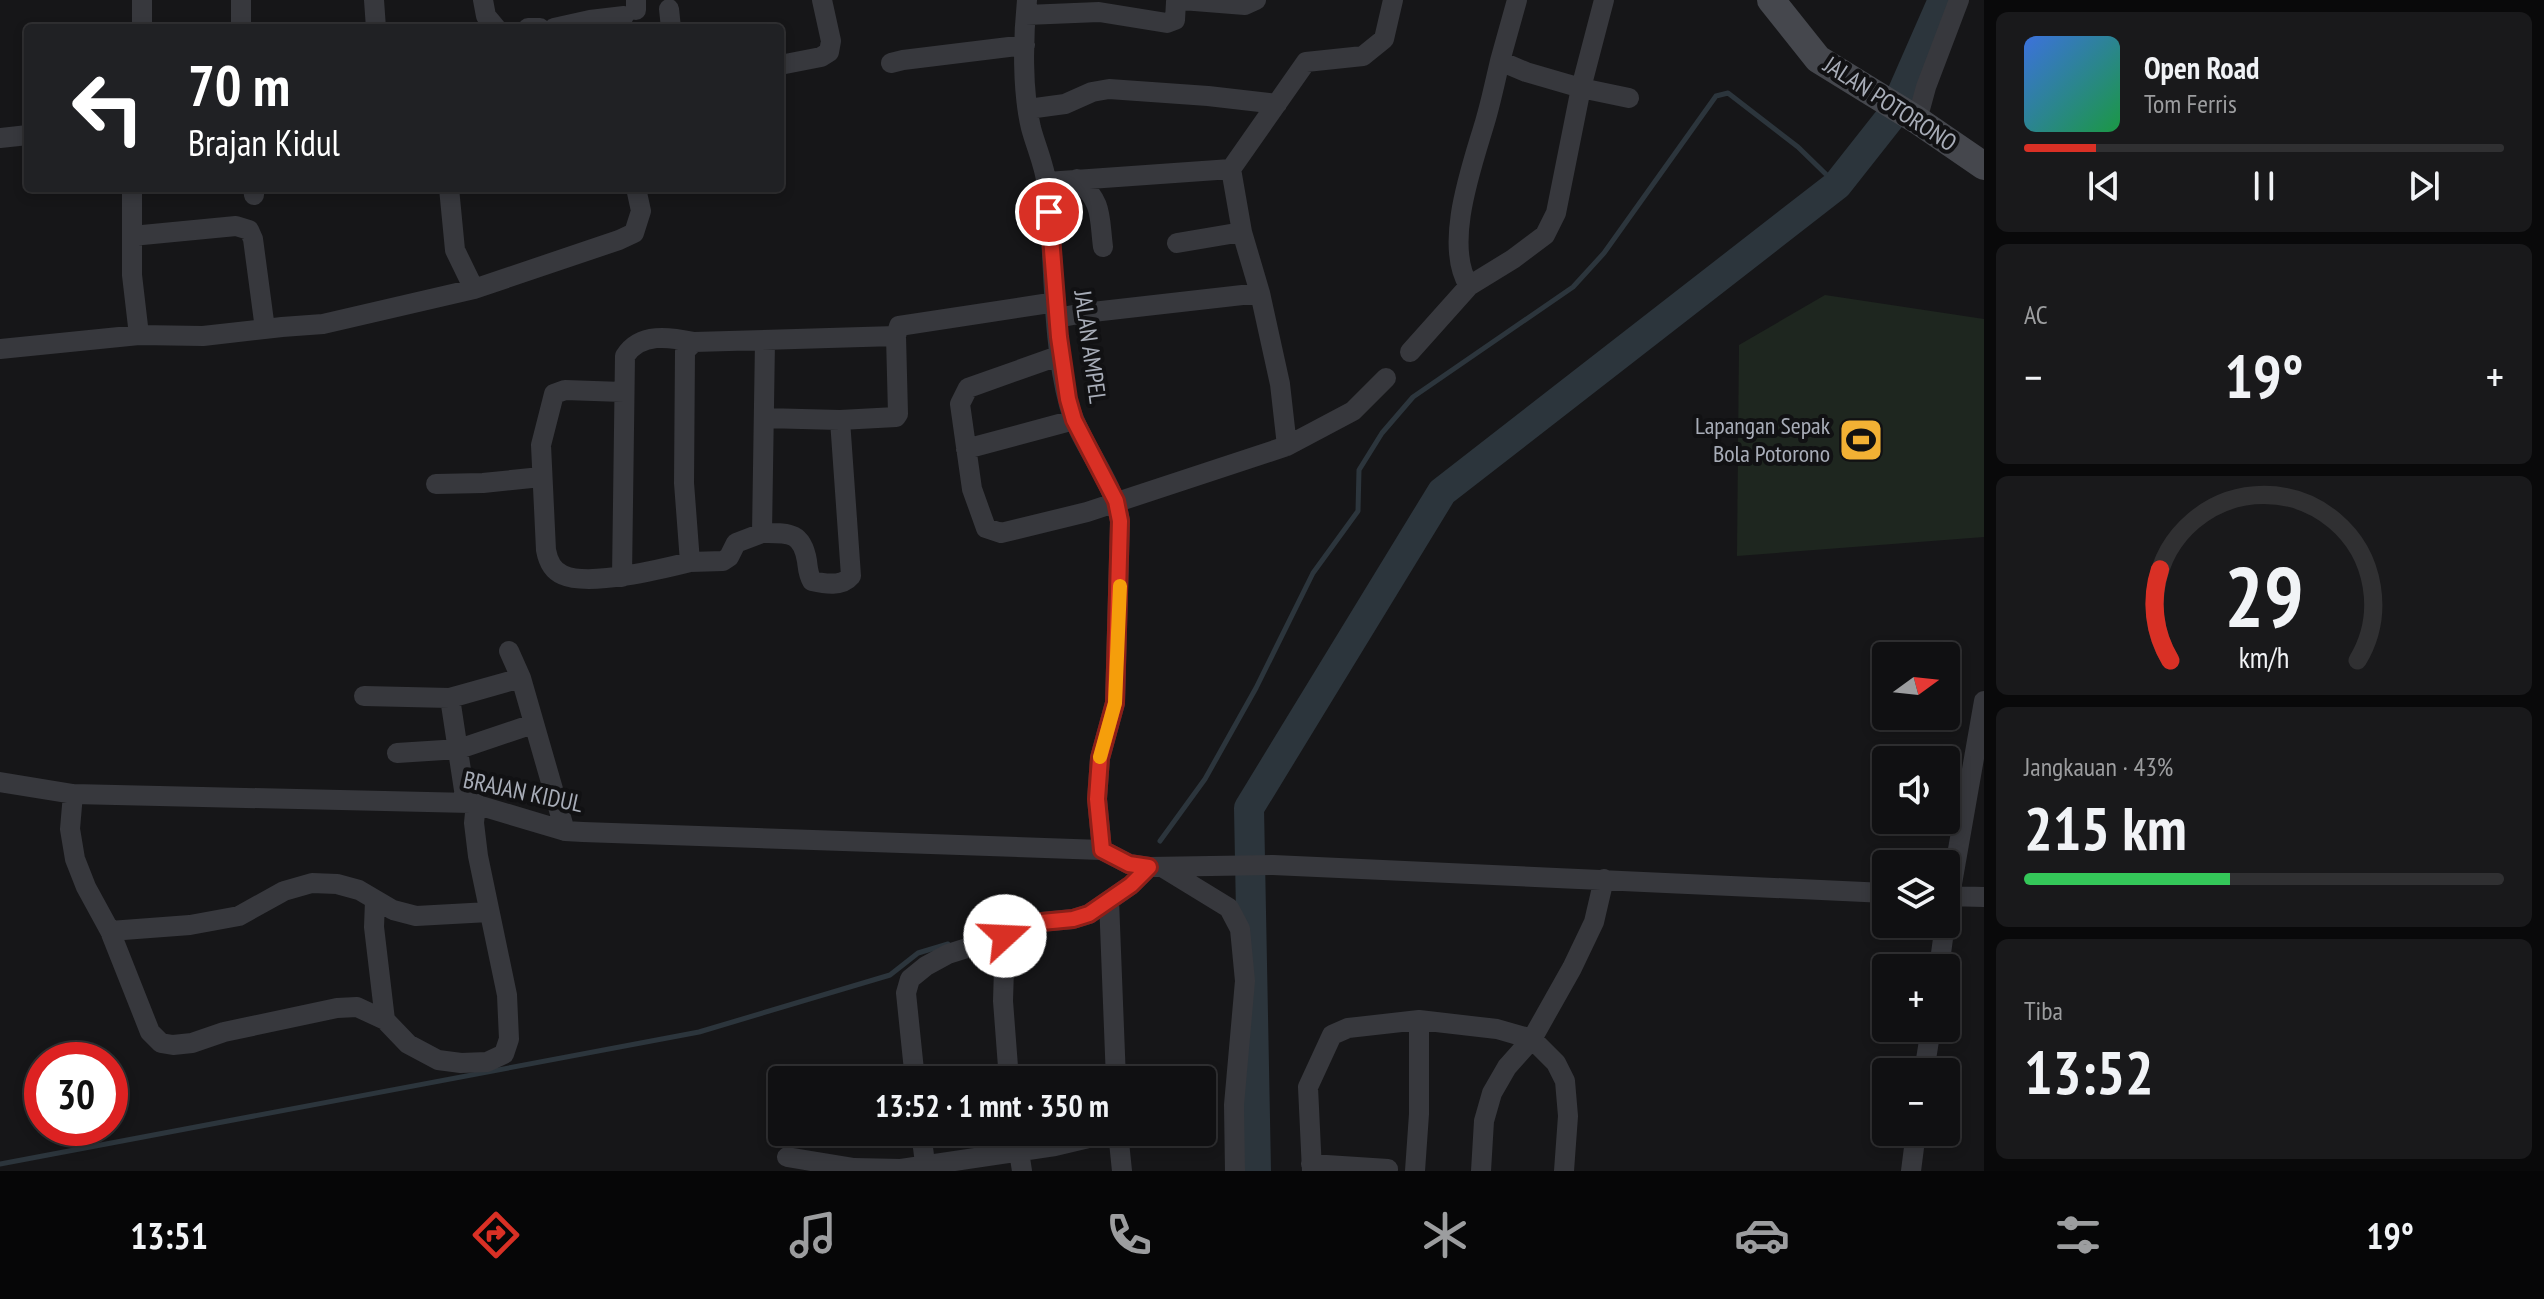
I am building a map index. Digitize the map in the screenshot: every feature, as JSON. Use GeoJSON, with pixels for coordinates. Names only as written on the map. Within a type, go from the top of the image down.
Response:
{"type":"FeatureCollection","features":[{"type":"Feature","properties":{"kind":"street"},"geometry":{"type":"LineString","coordinates":[[142,0],[142,24]]}},
{"type":"Feature","properties":{"kind":"street"},"geometry":{"type":"LineString","coordinates":[[241,0],[241,24]]}},
{"type":"Feature","properties":{"kind":"street"},"geometry":{"type":"LineString","coordinates":[[374,0],[376,24]]}},
{"type":"Feature","properties":{"kind":"street"},"geometry":{"type":"LineString","coordinates":[[483,0],[486,16],[493,24]]}},
{"type":"Feature","properties":{"kind":"street"},"geometry":{"type":"LineString","coordinates":[[784,64],[821,57],[829,52],[831,41],[822,0]]}},
{"type":"Feature","properties":{"kind":"street"},"geometry":{"type":"LineString","coordinates":[[1026,7],[1099,12],[1167,23],[1175,20],[1176,2],[1182,0],[1245,5],[1256,0]]}},
{"type":"Feature","properties":{"kind":"street"},"geometry":{"type":"LineString","coordinates":[[1287,446],[1280,384],[1260,293],[1242,232],[1231,169],[1277,104],[1298,58],[1363,56],[1384,39],[1393,0]]}},
{"type":"Feature","properties":{"kind":"street"},"geometry":{"type":"LineString","coordinates":[[1469,286],[1461,273],[1461,215],[1468,175],[1517,0]]}},
{"type":"Feature","properties":{"kind":"street"},"geometry":{"type":"LineString","coordinates":[[1410,352],[1469,286],[1545,235],[1556,213],[1581,88],[1604,0]]}},
{"type":"Feature","properties":{"kind":"street","name":"JALAN POTORONO"},"geometry":{"type":"LineString","coordinates":[[1771,0],[1818,59],[1984,166]]}},
{"type":"Feature","properties":{"kind":"street"},"geometry":{"type":"LineString","coordinates":[[1917,120],[1926,87],[1959,0]]}},
{"type":"Feature","properties":{"kind":"street","name":"JALAN AMPEL"},"geometry":{"type":"LineString","coordinates":[[1026,7],[1028,109],[1047,182],[1061,355],[1074,420],[1116,501]]}},
{"type":"Feature","properties":{"kind":"street"},"geometry":{"type":"LineString","coordinates":[[572,24],[632,9]]}},
{"type":"Feature","properties":{"kind":"street"},"geometry":{"type":"LineString","coordinates":[[891,63],[1025,45]]}},
{"type":"Feature","properties":{"kind":"street"},"geometry":{"type":"LineString","coordinates":[[1500,61],[1581,88],[1629,98]]}},
{"type":"Feature","properties":{"kind":"street"},"geometry":{"type":"LineString","coordinates":[[1028,109],[1065,104],[1092,92],[1109,89],[1277,104]]}},
{"type":"Feature","properties":{"kind":"street"},"geometry":{"type":"LineString","coordinates":[[0,138],[24,135]]}},
{"type":"Feature","properties":{"kind":"street"},"geometry":{"type":"LineString","coordinates":[[1047,182],[1231,169]]}},
{"type":"Feature","properties":{"kind":"street"},"geometry":{"type":"LineString","coordinates":[[1077,179],[1091,192],[1098,206],[1103,247]]}},
{"type":"Feature","properties":{"kind":"street"},"geometry":{"type":"LineString","coordinates":[[132,192],[132,275],[139,335]]}},
{"type":"Feature","properties":{"kind":"street"},"geometry":{"type":"LineString","coordinates":[[449,192],[455,250],[474,289]]}},
{"type":"Feature","properties":{"kind":"street"},"geometry":{"type":"LineString","coordinates":[[0,349],[139,335],[203,336],[323,324],[412,305],[563,261],[634,233],[641,211],[637,192]]}},
{"type":"Feature","properties":{"kind":"street"},"geometry":{"type":"LineString","coordinates":[[132,236],[236,226],[249,230],[253,239],[265,329]]}},
{"type":"Feature","properties":{"kind":"street"},"geometry":{"type":"LineString","coordinates":[[1177,243],[1242,232]]}},
{"type":"Feature","properties":{"kind":"street"},"geometry":{"type":"LineString","coordinates":[[764,418],[840,420],[896,417],[896,336],[899,326],[1012,310],[1057,310],[1260,293]]}},
{"type":"Feature","properties":{"kind":"street"},"geometry":{"type":"LineString","coordinates":[[622,577],[623,392],[625,356],[630,348],[649,339],[669,337],[694,342],[765,341],[808,336],[896,336]]}},
{"type":"Feature","properties":{"kind":"street"},"geometry":{"type":"LineString","coordinates":[[762,533],[765,341]]}},
{"type":"Feature","properties":{"kind":"street"},"geometry":{"type":"LineString","coordinates":[[690,562],[684,483],[685,351],[694,342]]}},
{"type":"Feature","properties":{"kind":"street"},"geometry":{"type":"LineString","coordinates":[[1061,355],[968,388],[960,404],[975,502],[986,528],[993,532],[1053,522],[1287,446],[1353,411],[1386,378]]}},
{"type":"Feature","properties":{"kind":"street"},"geometry":{"type":"LineString","coordinates":[[623,392],[565,390],[554,394],[541,445],[546,550],[548,560],[556,571],[567,577],[622,577],[690,562],[723,561],[729,557],[736,543],[762,533],[788,533],[800,540],[812,581],[838,584],[848,580],[851,576],[840,420]]}},
{"type":"Feature","properties":{"kind":"street"},"geometry":{"type":"LineString","coordinates":[[966,449],[1074,420]]}},
{"type":"Feature","properties":{"kind":"street"},"geometry":{"type":"LineString","coordinates":[[436,484],[541,477]]}},
{"type":"Feature","properties":{"kind":"street"},"geometry":{"type":"LineString","coordinates":[[1102,850],[1097,799],[1100,758],[1115,703],[1120,597],[1120,521],[1116,501]]}},
{"type":"Feature","properties":{"kind":"street"},"geometry":{"type":"LineString","coordinates":[[509,651],[521,678],[565,831]]}},
{"type":"Feature","properties":{"kind":"street"},"geometry":{"type":"LineString","coordinates":[[364,696],[450,698],[521,678]]}},
{"type":"Feature","properties":{"kind":"street"},"geometry":{"type":"LineString","coordinates":[[73,794],[70,829],[75,859],[110,931],[150,1032],[161,1043],[192,1043],[224,1032],[337,1008],[357,1007],[385,1020],[408,1044],[438,1060],[487,1062],[504,1054],[509,1039],[507,995],[489,912],[473,803],[464,790],[450,698]]}},
{"type":"Feature","properties":{"kind":"street"},"geometry":{"type":"LineString","coordinates":[[1956,850],[1984,701]]}},
{"type":"Feature","properties":{"kind":"street"},"geometry":{"type":"LineString","coordinates":[[397,753],[459,749],[533,724]]}},
{"type":"Feature","properties":{"kind":"street","name":"BRAJAN KIDUL"},"geometry":{"type":"LineString","coordinates":[[0,782],[73,794],[473,803],[565,831],[1102,850],[1147,866],[1229,908],[1240,929],[1245,981],[1234,1105],[1235,1171]]}},
{"type":"Feature","properties":{"kind":"street"},"geometry":{"type":"LineString","coordinates":[[914,1066],[906,993],[910,979],[948,954],[1005,936],[1031,923],[1073,919],[1089,914],[1131,885],[1147,866],[1273,865],[1872,892]]}},
{"type":"Feature","properties":{"kind":"street"},"geometry":{"type":"LineString","coordinates":[[1481,1171],[1484,1121],[1492,1093],[1507,1067],[1532,1039],[1572,968],[1594,922],[1604,879]]}},
{"type":"Feature","properties":{"kind":"street"},"geometry":{"type":"LineString","coordinates":[[110,931],[190,925],[239,916],[284,891],[312,883],[337,884],[359,890],[393,910],[416,916],[489,912]]}},
{"type":"Feature","properties":{"kind":"street"},"geometry":{"type":"LineString","coordinates":[[1960,896],[1984,897]]}},
{"type":"Feature","properties":{"kind":"street"},"geometry":{"type":"LineString","coordinates":[[1109,900],[1115,1066]]}},
{"type":"Feature","properties":{"kind":"street"},"geometry":{"type":"LineString","coordinates":[[375,901],[374,927],[385,1020]]}},
{"type":"Feature","properties":{"kind":"street"},"geometry":{"type":"LineString","coordinates":[[1005,936],[1003,1001],[1008,1066]]}},
{"type":"Feature","properties":{"kind":"street"},"geometry":{"type":"LineString","coordinates":[[1415,1171],[1419,1114],[1419,1020]]}},
{"type":"Feature","properties":{"kind":"street"},"geometry":{"type":"LineString","coordinates":[[1388,1169],[1312,1168],[1308,1087],[1332,1035],[1348,1028],[1419,1020],[1497,1029],[1532,1039],[1556,1063],[1565,1081],[1568,1116],[1564,1171]]}},
{"type":"Feature","properties":{"kind":"street"},"geometry":{"type":"LineString","coordinates":[[923,1146],[925,1168]]}},
{"type":"Feature","properties":{"kind":"street"},"geometry":{"type":"LineString","coordinates":[[787,1157],[854,1168],[925,1168],[1048,1146]]}},
{"type":"Feature","properties":{"kind":"street"},"geometry":{"type":"LineString","coordinates":[[1118,1146],[1122,1171]]}},
{"type":"Feature","properties":{"kind":"street"},"geometry":{"type":"LineString","coordinates":[[1911,1171],[1914,1146]]}},
{"type":"Feature","properties":{"kind":"shaded area","name":"Lapangan Sepak Bola Potorono"},"geometry":{"type":"Polygon","coordinates":[[[1825,295],[1984,319],[1984,537],[1737,556],[1739,345],[1825,295]]]}},
{"type":"Feature","properties":{"kind":"waterway"},"geometry":{"type":"LineString","coordinates":[[1256,1171],[1249,808],[1442,492],[1837,185],[1893,114],[1943,0]]}},
{"type":"Feature","properties":{"kind":"waterway"},"geometry":{"type":"LineString","coordinates":[[1160,841],[1205,779],[1256,688],[1313,573],[1358,511],[1359,470],[1382,433],[1413,397],[1573,287],[1604,253],[1716,96],[1728,93],[1798,147],[1837,185]]}},
{"type":"Feature","properties":{"kind":"waterway"},"geometry":{"type":"LineString","coordinates":[[0,1164],[699,1032],[890,975],[918,953],[948,944]]}},
{"type":"Feature","properties":{"kind":"slow traffic"},"geometry":{"type":"LineString","coordinates":[[1100,757],[1115,703],[1120,586]]}},
{"type":"Feature","properties":{"kind":"place","name":"Lapangan Sepak Bola Potorono"},"geometry":{"type":"Point","coordinates":[1861,440]}},
{"type":"Feature","properties":{"kind":"route"},"geometry":{"type":"LineString","coordinates":[[1005,936],[1031,923],[1073,919],[1089,914],[1131,885],[1149,867],[1129,864],[1102,850],[1097,799],[1100,758],[1115,703],[1120,521],[1116,501],[1074,420],[1068,399],[1059,337],[1049,212]]}}]}
